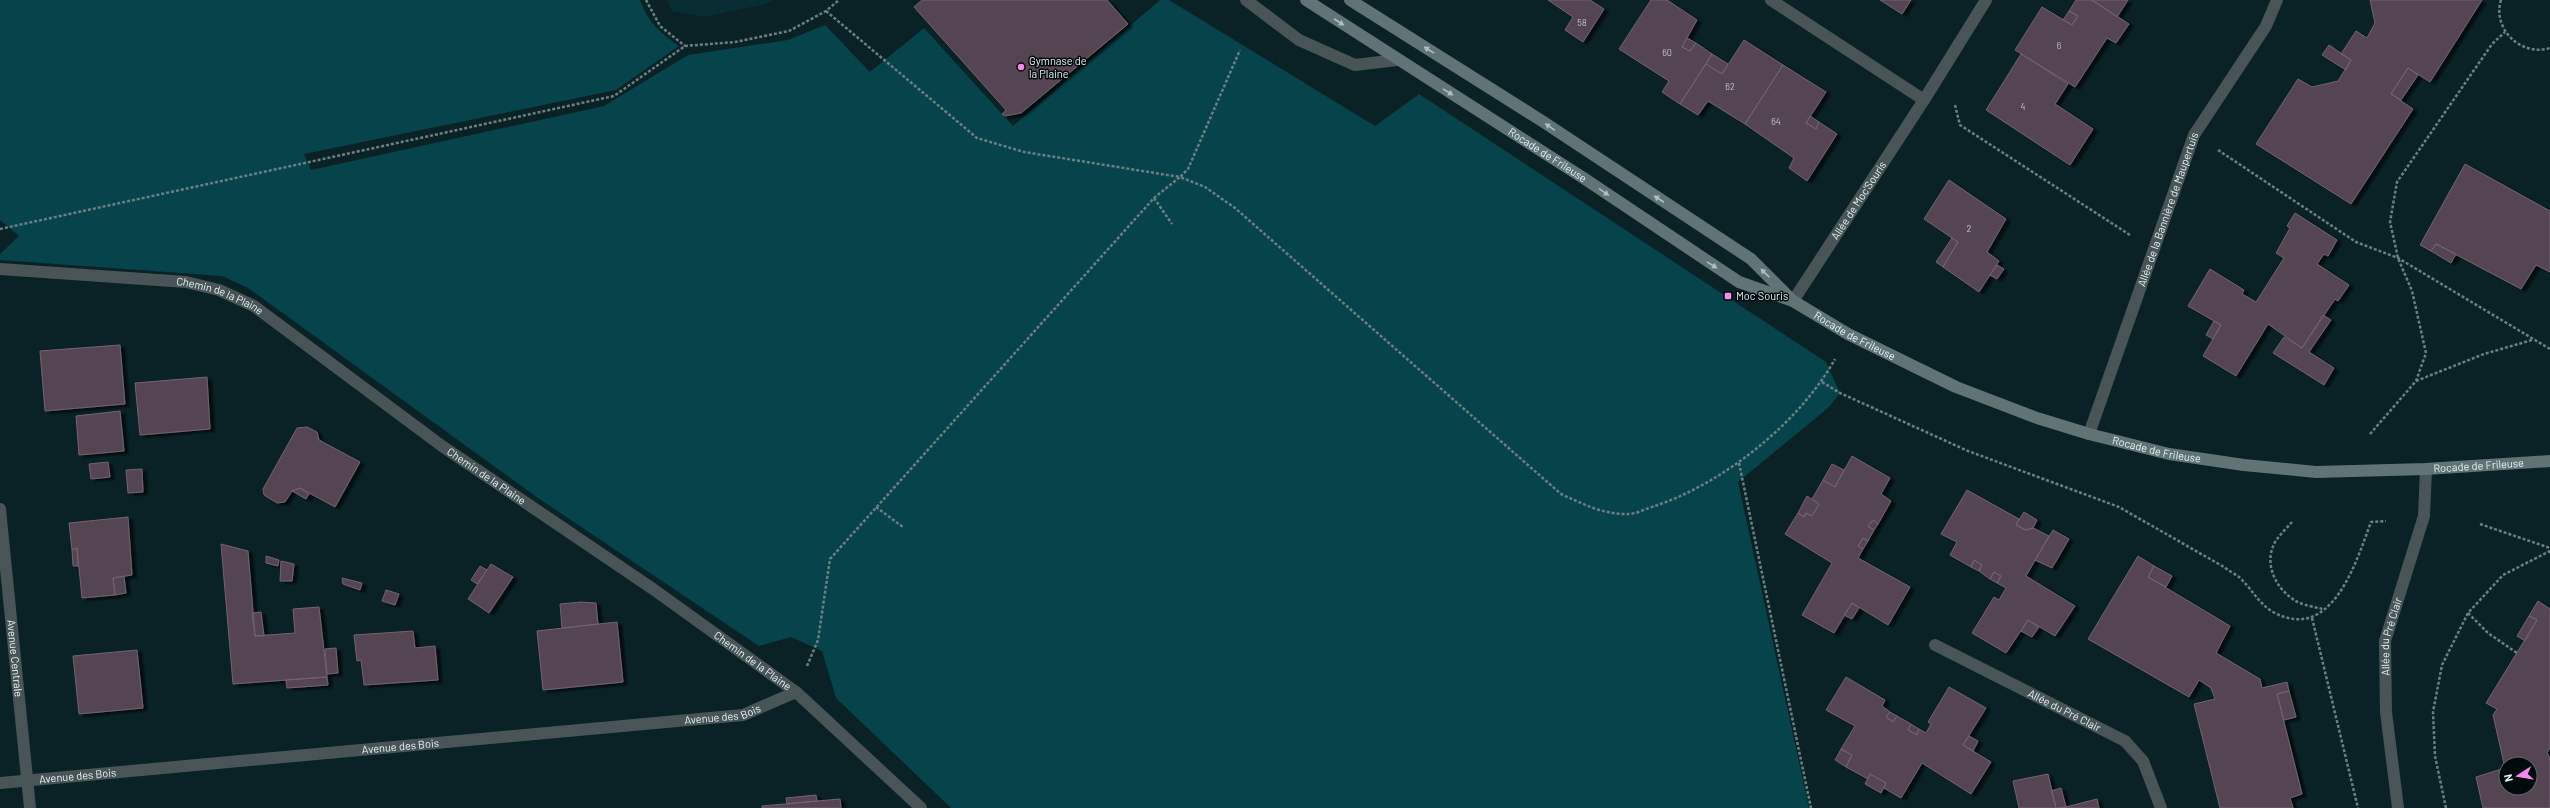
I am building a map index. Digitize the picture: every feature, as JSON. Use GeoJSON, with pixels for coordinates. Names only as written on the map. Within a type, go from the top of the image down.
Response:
{"type":"FeatureCollection","features":[{"type":"Feature","properties":{"kind":"street"},"geometry":{"type":"LineString","coordinates":[[1246,0],[1299,40],[1355,64],[1398,60]]}},
{"type":"Feature","properties":{"kind":"street","name":"Rocade de Frileuse"},"geometry":{"type":"LineString","coordinates":[[1306,0],[1582,177],[1739,282],[1793,301],[1848,334],[1956,388],[2089,434],[2169,454],[2244,465],[2316,472],[2426,469],[2550,461]]}},
{"type":"Feature","properties":{"kind":"street","name":"Rocade de Frileuse"},"geometry":{"type":"LineString","coordinates":[[1350,0],[1542,121],[1751,259],[1793,301]]}},
{"type":"Feature","properties":{"kind":"street"},"geometry":{"type":"LineString","coordinates":[[1771,0],[1924,100]]}},
{"type":"Feature","properties":{"kind":"street","name":"Allée de Moc'Souris"},"geometry":{"type":"LineString","coordinates":[[1793,301],[1924,100],[1986,0]]}},
{"type":"Feature","properties":{"kind":"street","name":"Allée de la Bannière de Maupertuis"},"geometry":{"type":"LineString","coordinates":[[2089,434],[2194,135],[2266,26],[2277,0]]}},
{"type":"Feature","properties":{"kind":"street","name":"Chemin de la Plaine"},"geometry":{"type":"LineString","coordinates":[[0,269],[186,282],[219,290],[254,306],[442,446],[653,589],[796,692],[921,808]]}},
{"type":"Feature","properties":{"kind":"street","name":"Allée du Pré Clair"},"geometry":{"type":"LineString","coordinates":[[2398,808],[2386,712],[2385,640],[2424,516],[2426,469]]}},
{"type":"Feature","properties":{"kind":"street","name":"Avenue Centrale"},"geometry":{"type":"LineString","coordinates":[[0,509],[30,808]]}},
{"type":"Feature","properties":{"kind":"street","name":"Allée du Pré Clair"},"geometry":{"type":"LineString","coordinates":[[1935,645],[2125,741],[2143,760],[2161,808]]}},
{"type":"Feature","properties":{"kind":"street","name":"Avenue des Bois"},"geometry":{"type":"LineString","coordinates":[[0,783],[743,715],[796,692]]}},
{"type":"Feature","properties":{"kind":"path"},"geometry":{"type":"LineString","coordinates":[[646,0],[660,26],[685,46]]}},
{"type":"Feature","properties":{"kind":"path"},"geometry":{"type":"LineString","coordinates":[[0,229],[614,96],[685,46],[735,42],[789,31],[826,11],[839,0]]}},
{"type":"Feature","properties":{"kind":"path"},"geometry":{"type":"LineString","coordinates":[[2501,0],[2500,20],[2505,32],[2524,48],[2536,50],[2550,48]]}},
{"type":"Feature","properties":{"kind":"path"},"geometry":{"type":"LineString","coordinates":[[826,11],[977,138],[1024,152],[1180,177],[1206,187],[1235,208],[1561,494],[1595,510],[1628,515],[1683,497],[1739,463],[1808,400],[1822,382],[1848,334]]}},
{"type":"Feature","properties":{"kind":"path"},"geometry":{"type":"LineString","coordinates":[[2370,434],[2416,381],[2426,353],[2412,291],[2398,258],[2390,222],[2397,182],[2492,44],[2505,32]]}},
{"type":"Feature","properties":{"kind":"path"},"geometry":{"type":"LineString","coordinates":[[796,692],[818,640],[830,559],[1154,198],[1188,169],[1240,50]]}},
{"type":"Feature","properties":{"kind":"path"},"geometry":{"type":"LineString","coordinates":[[1937,78],[1953,97],[1960,125],[2092,212],[2153,249]]}},
{"type":"Feature","properties":{"kind":"path"},"geometry":{"type":"LineString","coordinates":[[2194,135],[2356,242],[2398,258],[2532,340],[2550,349]]}},
{"type":"Feature","properties":{"kind":"path"},"geometry":{"type":"LineString","coordinates":[[1154,198],[1172,224]]}},
{"type":"Feature","properties":{"kind":"path"},"geometry":{"type":"LineString","coordinates":[[2416,381],[2484,354],[2532,340]]}},
{"type":"Feature","properties":{"kind":"path"},"geometry":{"type":"LineString","coordinates":[[1822,382],[1840,393],[1968,451],[2120,507],[2240,578],[2258,601],[2274,612],[2293,618],[2312,618],[2337,599],[2356,563],[2371,522],[2386,521]]}},
{"type":"Feature","properties":{"kind":"path"},"geometry":{"type":"LineString","coordinates":[[1739,463],[1811,808]]}},
{"type":"Feature","properties":{"kind":"path"},"geometry":{"type":"LineString","coordinates":[[876,507],[903,527]]}},
{"type":"Feature","properties":{"kind":"path"},"geometry":{"type":"LineString","coordinates":[[2292,522],[2275,543],[2270,557],[2272,572],[2279,588],[2295,601],[2323,609]]}},
{"type":"Feature","properties":{"kind":"path"},"geometry":{"type":"LineString","coordinates":[[2480,524],[2550,549]]}},
{"type":"Feature","properties":{"kind":"path"},"geometry":{"type":"LineString","coordinates":[[2446,808],[2435,756],[2433,712],[2442,665],[2468,613],[2503,575],[2550,549]]}},
{"type":"Feature","properties":{"kind":"path"},"geometry":{"type":"LineString","coordinates":[[2468,613],[2488,633],[2517,653]]}},
{"type":"Feature","properties":{"kind":"path"},"geometry":{"type":"LineString","coordinates":[[2312,618],[2358,808]]}},
{"type":"Feature","properties":{"kind":"shaded area"},"geometry":{"type":"Polygon","coordinates":[[[0,0],[640,0],[647,15],[655,26],[679,46],[616,90],[304,154],[311,170],[604,106],[688,55],[788,40],[825,25],[870,72],[924,28],[1013,126],[1160,0],[1169,0],[1375,126],[1419,94],[1826,362],[1840,393],[1828,408],[1738,482],[1809,808],[951,808],[836,698],[822,651],[791,637],[759,646],[538,498],[248,288],[222,276],[0,260],[0,254],[19,236],[0,220],[0,0]]]}},
{"type":"Feature","properties":{"kind":"shaded area"},"geometry":{"type":"Polygon","coordinates":[[[667,0],[773,0],[766,4],[703,17],[672,11],[667,0]]]}},
{"type":"Feature","properties":{"kind":"building","name":"Gymnase de la Plaine"},"geometry":{"type":"Polygon","coordinates":[[[922,0],[1107,0],[1128,24],[1021,113],[1005,116],[1002,114],[1006,110],[914,7],[922,0]]]}},
{"type":"Feature","properties":{"kind":"building"},"geometry":{"type":"Polygon","coordinates":[[[1548,0],[1590,0],[1604,9],[1583,42],[1565,30],[1573,17],[1548,0]]]}},
{"type":"Feature","properties":{"kind":"building"},"geometry":{"type":"Polygon","coordinates":[[[1651,0],[1667,0],[1697,20],[1682,47],[1690,51],[1696,43],[1712,54],[1680,104],[1662,92],[1669,81],[1619,49],[1651,0]]]}},
{"type":"Feature","properties":{"kind":"building"},"geometry":{"type":"Polygon","coordinates":[[[1880,0],[1911,0],[1902,14],[1880,0]]]}},
{"type":"Feature","properties":{"kind":"building"},"geometry":{"type":"Polygon","coordinates":[[[2076,0],[2092,0],[2129,24],[2116,43],[2107,38],[2075,87],[2015,50],[2042,7],[2072,25],[2078,16],[2069,11],[2076,0]]]}},
{"type":"Feature","properties":{"kind":"building"},"geometry":{"type":"Polygon","coordinates":[[[2092,0],[2128,0],[2117,17],[2092,0]]]}},
{"type":"Feature","properties":{"kind":"building"},"geometry":{"type":"Polygon","coordinates":[[[2370,0],[2482,0],[2430,82],[2408,68],[2391,94],[2413,109],[2351,204],[2256,144],[2298,79],[2312,87],[2338,81],[2351,60],[2341,54],[2356,31],[2367,38],[2375,23],[2370,0]]]}},
{"type":"Feature","properties":{"kind":"building"},"geometry":{"type":"Polygon","coordinates":[[[2069,11],[2078,16],[2072,25],[2063,20],[2069,11]]]}},
{"type":"Feature","properties":{"kind":"building"},"geometry":{"type":"Polygon","coordinates":[[[1687,38],[1696,43],[1690,51],[1682,47],[1687,38]]]}},
{"type":"Feature","properties":{"kind":"building"},"geometry":{"type":"Polygon","coordinates":[[[1744,40],[1783,65],[1745,124],[1708,101],[1698,115],[1680,104],[1706,64],[1722,74],[1744,40]]]}},
{"type":"Feature","properties":{"kind":"building"},"geometry":{"type":"Polygon","coordinates":[[[2329,45],[2351,60],[2346,70],[2322,55],[2329,45]]]}},
{"type":"Feature","properties":{"kind":"building"},"geometry":{"type":"Polygon","coordinates":[[[1712,54],[1728,64],[1722,74],[1706,64],[1712,54]]]}},
{"type":"Feature","properties":{"kind":"building"},"geometry":{"type":"Polygon","coordinates":[[[2021,54],[2068,84],[2055,104],[2093,129],[2070,165],[1986,110],[2021,54]]]}},
{"type":"Feature","properties":{"kind":"building"},"geometry":{"type":"Polygon","coordinates":[[[1783,65],[1826,92],[1806,123],[1816,129],[1819,122],[1837,134],[1807,181],[1789,168],[1794,158],[1745,124],[1783,65]]]}},
{"type":"Feature","properties":{"kind":"building"},"geometry":{"type":"Polygon","coordinates":[[[2408,68],[2418,75],[2401,100],[2391,94],[2408,68]]]}},
{"type":"Feature","properties":{"kind":"building"},"geometry":{"type":"Polygon","coordinates":[[[1810,116],[1819,122],[1816,129],[1806,123],[1810,116]]]}},
{"type":"Feature","properties":{"kind":"building"},"geometry":{"type":"Polygon","coordinates":[[[2465,164],[2550,211],[2550,272],[2536,265],[2521,289],[2436,244],[2431,251],[2420,245],[2465,164]]]}},
{"type":"Feature","properties":{"kind":"building"},"geometry":{"type":"Polygon","coordinates":[[[1949,180],[2006,219],[1987,252],[1999,261],[1979,292],[1943,267],[1958,242],[1924,219],[1949,180]]]}},
{"type":"Feature","properties":{"kind":"building"},"geometry":{"type":"Polygon","coordinates":[[[2295,213],[2337,240],[2328,256],[2324,254],[2317,264],[2349,285],[2338,301],[2335,299],[2302,348],[2268,324],[2236,376],[2203,356],[2221,325],[2188,306],[2210,269],[2244,290],[2242,294],[2256,302],[2284,258],[2276,253],[2290,228],[2287,226],[2295,213]]]}},
{"type":"Feature","properties":{"kind":"building"},"geometry":{"type":"Polygon","coordinates":[[[1952,238],[1958,242],[1943,267],[1936,262],[1952,238]]]}},
{"type":"Feature","properties":{"kind":"building"},"geometry":{"type":"Polygon","coordinates":[[[2436,244],[2456,254],[2451,263],[2431,251],[2436,244]]]}},
{"type":"Feature","properties":{"kind":"building"},"geometry":{"type":"Polygon","coordinates":[[[1997,265],[2004,269],[1997,279],[1990,275],[1997,265]]]}},
{"type":"Feature","properties":{"kind":"building"},"geometry":{"type":"Polygon","coordinates":[[[2323,315],[2331,320],[2309,352],[2334,368],[2324,385],[2273,353],[2284,337],[2302,348],[2323,315]]]}},
{"type":"Feature","properties":{"kind":"building"},"geometry":{"type":"Polygon","coordinates":[[[2214,321],[2221,325],[2213,339],[2206,335],[2214,321]]]}},
{"type":"Feature","properties":{"kind":"building"},"geometry":{"type":"Polygon","coordinates":[[[120,345],[125,404],[45,411],[40,351],[120,345]]]}},
{"type":"Feature","properties":{"kind":"building"},"geometry":{"type":"Polygon","coordinates":[[[207,377],[210,429],[140,435],[135,383],[207,377]]]}},
{"type":"Feature","properties":{"kind":"building"},"geometry":{"type":"Polygon","coordinates":[[[120,411],[124,451],[79,455],[76,416],[120,411]]]}},
{"type":"Feature","properties":{"kind":"building"},"geometry":{"type":"Polygon","coordinates":[[[307,427],[317,432],[319,440],[360,462],[335,507],[300,488],[292,491],[285,502],[277,503],[264,495],[263,489],[297,428],[307,427]]]}},
{"type":"Feature","properties":{"kind":"building"},"geometry":{"type":"Polygon","coordinates":[[[1852,456],[1890,478],[1881,494],[1891,501],[1878,524],[1873,520],[1868,526],[1874,530],[1868,541],[1863,538],[1858,546],[1863,549],[1858,558],[1910,587],[1888,625],[1852,603],[1834,633],[1802,615],[1832,563],[1785,534],[1798,513],[1804,517],[1806,513],[1812,516],[1819,504],[1812,499],[1823,480],[1835,487],[1852,456]]]}},
{"type":"Feature","properties":{"kind":"building"},"geometry":{"type":"Polygon","coordinates":[[[108,462],[110,477],[91,479],[89,464],[108,462]]]}},
{"type":"Feature","properties":{"kind":"building"},"geometry":{"type":"Polygon","coordinates":[[[1832,464],[1844,470],[1835,487],[1823,480],[1832,464]]]}},
{"type":"Feature","properties":{"kind":"building"},"geometry":{"type":"Polygon","coordinates":[[[142,469],[143,492],[128,493],[126,470],[142,469]]]}},
{"type":"Feature","properties":{"kind":"building"},"geometry":{"type":"Polygon","coordinates":[[[300,488],[309,494],[306,499],[292,491],[300,488]]]}},
{"type":"Feature","properties":{"kind":"building"},"geometry":{"type":"Polygon","coordinates":[[[1967,490],[2019,519],[2016,525],[2026,530],[2033,528],[2049,536],[2026,576],[2075,606],[2055,636],[2028,620],[2006,653],[1972,633],[1994,597],[1999,600],[2006,588],[1997,583],[2001,576],[1994,572],[1990,579],[1979,571],[1982,565],[1974,560],[1971,567],[1950,555],[1957,542],[1941,534],[1967,490]]]}},
{"type":"Feature","properties":{"kind":"building"},"geometry":{"type":"Polygon","coordinates":[[[1807,496],[1819,504],[1812,516],[1806,513],[1804,517],[1798,513],[1807,496]]]}},
{"type":"Feature","properties":{"kind":"building"},"geometry":{"type":"Polygon","coordinates":[[[2024,512],[2037,520],[2033,528],[2026,530],[2016,525],[2024,512]]]}},
{"type":"Feature","properties":{"kind":"building"},"geometry":{"type":"Polygon","coordinates":[[[128,517],[132,575],[113,578],[115,595],[82,598],[77,548],[72,550],[69,523],[128,517]]]}},
{"type":"Feature","properties":{"kind":"building"},"geometry":{"type":"Polygon","coordinates":[[[1873,520],[1878,524],[1874,530],[1868,526],[1873,520]]]}},
{"type":"Feature","properties":{"kind":"building"},"geometry":{"type":"Polygon","coordinates":[[[2053,530],[2069,539],[2052,568],[2035,560],[2053,530]]]}},
{"type":"Feature","properties":{"kind":"building"},"geometry":{"type":"Polygon","coordinates":[[[1863,538],[1868,541],[1863,549],[1858,546],[1863,538]]]}},
{"type":"Feature","properties":{"kind":"building"},"geometry":{"type":"Polygon","coordinates":[[[221,544],[248,551],[255,636],[295,633],[293,609],[319,607],[327,677],[233,684],[221,544]]]}},
{"type":"Feature","properties":{"kind":"building"},"geometry":{"type":"Polygon","coordinates":[[[77,548],[78,566],[73,566],[72,550],[77,548]]]}},
{"type":"Feature","properties":{"kind":"building"},"geometry":{"type":"Polygon","coordinates":[[[266,556],[279,560],[278,566],[266,563],[266,556]]]}},
{"type":"Feature","properties":{"kind":"building"},"geometry":{"type":"Polygon","coordinates":[[[2138,556],[2154,566],[2148,577],[2230,626],[2216,653],[2260,679],[2262,688],[2287,682],[2289,691],[2277,694],[2302,794],[2290,798],[2293,808],[2220,808],[2194,704],[2215,699],[2211,688],[2199,680],[2189,697],[2088,639],[2138,556]]]}},
{"type":"Feature","properties":{"kind":"building"},"geometry":{"type":"Polygon","coordinates":[[[1974,560],[1982,565],[1979,571],[1971,567],[1974,560]]]}},
{"type":"Feature","properties":{"kind":"building"},"geometry":{"type":"Polygon","coordinates":[[[281,561],[294,564],[292,581],[280,581],[281,561]]]}},
{"type":"Feature","properties":{"kind":"building"},"geometry":{"type":"Polygon","coordinates":[[[491,564],[513,577],[489,613],[468,599],[491,564]]]}},
{"type":"Feature","properties":{"kind":"building"},"geometry":{"type":"Polygon","coordinates":[[[480,566],[487,570],[477,584],[471,580],[480,566]]]}},
{"type":"Feature","properties":{"kind":"building"},"geometry":{"type":"Polygon","coordinates":[[[2154,566],[2172,576],[2166,587],[2148,577],[2154,566]]]}},
{"type":"Feature","properties":{"kind":"building"},"geometry":{"type":"Polygon","coordinates":[[[1994,572],[2001,576],[1997,583],[1990,579],[1994,572]]]}},
{"type":"Feature","properties":{"kind":"building"},"geometry":{"type":"Polygon","coordinates":[[[124,576],[126,593],[115,595],[113,578],[124,576]]]}},
{"type":"Feature","properties":{"kind":"building"},"geometry":{"type":"Polygon","coordinates":[[[342,578],[362,583],[360,590],[343,584],[342,578]]]}},
{"type":"Feature","properties":{"kind":"building"},"geometry":{"type":"Polygon","coordinates":[[[386,590],[399,594],[395,605],[382,601],[386,590]]]}},
{"type":"Feature","properties":{"kind":"building"},"geometry":{"type":"Polygon","coordinates":[[[2538,601],[2550,609],[2550,748],[2547,753],[2550,758],[2550,808],[2483,808],[2476,777],[2498,770],[2498,796],[2538,796],[2538,756],[2502,756],[2493,715],[2497,709],[2486,703],[2537,620],[2529,616],[2538,601]]]}},
{"type":"Feature","properties":{"kind":"building"},"geometry":{"type":"Polygon","coordinates":[[[581,602],[596,603],[598,624],[562,628],[560,604],[581,602]]]}},
{"type":"Feature","properties":{"kind":"building"},"geometry":{"type":"Polygon","coordinates":[[[1852,603],[1859,608],[1852,619],[1844,615],[1852,603]]]}},
{"type":"Feature","properties":{"kind":"building"},"geometry":{"type":"Polygon","coordinates":[[[261,612],[264,636],[255,636],[252,613],[261,612]]]}},
{"type":"Feature","properties":{"kind":"building"},"geometry":{"type":"Polygon","coordinates":[[[2529,616],[2537,620],[2525,641],[2517,636],[2529,616]]]}},
{"type":"Feature","properties":{"kind":"building"},"geometry":{"type":"Polygon","coordinates":[[[2028,620],[2039,627],[2032,637],[2021,631],[2028,620]]]}},
{"type":"Feature","properties":{"kind":"building"},"geometry":{"type":"Polygon","coordinates":[[[617,622],[623,682],[543,690],[537,631],[617,622]]]}},
{"type":"Feature","properties":{"kind":"building"},"geometry":{"type":"Polygon","coordinates":[[[413,631],[415,648],[435,646],[438,680],[364,685],[361,660],[357,661],[354,635],[413,631]]]}},
{"type":"Feature","properties":{"kind":"building"},"geometry":{"type":"Polygon","coordinates":[[[336,648],[338,673],[327,674],[325,649],[336,648]]]}},
{"type":"Feature","properties":{"kind":"building"},"geometry":{"type":"Polygon","coordinates":[[[137,650],[143,708],[79,714],[73,656],[137,650]]]}},
{"type":"Feature","properties":{"kind":"building"},"geometry":{"type":"Polygon","coordinates":[[[327,677],[328,685],[287,688],[286,680],[327,677]]]}},
{"type":"Feature","properties":{"kind":"building"},"geometry":{"type":"Polygon","coordinates":[[[1846,677],[1885,700],[1882,706],[1890,712],[1886,717],[1893,722],[1897,716],[1911,724],[1908,730],[1917,735],[1919,729],[1926,733],[1931,724],[1928,722],[1949,687],[1986,708],[1963,745],[1991,762],[1971,794],[1922,763],[1901,798],[1884,788],[1886,783],[1870,774],[1868,779],[1846,767],[1852,755],[1841,749],[1855,726],[1826,710],[1846,677]]]}},
{"type":"Feature","properties":{"kind":"building"},"geometry":{"type":"Polygon","coordinates":[[[2289,691],[2296,717],[2284,720],[2277,694],[2289,691]]]}},
{"type":"Feature","properties":{"kind":"building"},"geometry":{"type":"Polygon","coordinates":[[[1890,712],[1897,716],[1893,722],[1886,717],[1890,712]]]}},
{"type":"Feature","properties":{"kind":"building"},"geometry":{"type":"Polygon","coordinates":[[[1911,724],[1919,729],[1917,735],[1908,730],[1911,724]]]}},
{"type":"Feature","properties":{"kind":"building"},"geometry":{"type":"Polygon","coordinates":[[[1969,736],[1978,741],[1973,751],[1963,745],[1969,736]]]}},
{"type":"Feature","properties":{"kind":"building"},"geometry":{"type":"Polygon","coordinates":[[[1841,749],[1852,755],[1846,767],[1835,760],[1841,749]]]}},
{"type":"Feature","properties":{"kind":"building"},"geometry":{"type":"Polygon","coordinates":[[[1870,774],[1886,783],[1881,793],[1865,784],[1870,774]]]}},
{"type":"Feature","properties":{"kind":"building"},"geometry":{"type":"Polygon","coordinates":[[[2048,774],[2056,808],[2019,808],[2013,781],[2048,774]]]}},
{"type":"Feature","properties":{"kind":"building"},"geometry":{"type":"Polygon","coordinates":[[[2061,788],[2066,807],[2056,808],[2051,791],[2061,788]]]}},
{"type":"Feature","properties":{"kind":"building"},"geometry":{"type":"Polygon","coordinates":[[[816,795],[817,801],[787,804],[786,798],[816,795]]]}},
{"type":"Feature","properties":{"kind":"building"},"geometry":{"type":"Polygon","coordinates":[[[840,799],[841,808],[762,808],[762,806],[840,799]]]}},
{"type":"Feature","properties":{"kind":"building"},"geometry":{"type":"Polygon","coordinates":[[[2097,799],[2099,808],[2060,808],[2066,807],[2097,799]]]}},
{"type":"Feature","properties":{"kind":"place","name":"Gymnase de la Plaine"},"geometry":{"type":"Point","coordinates":[1021,67]}},
{"type":"Feature","properties":{"kind":"place","name":"Moc Souris"},"geometry":{"type":"Point","coordinates":[1728,296]}}]}
